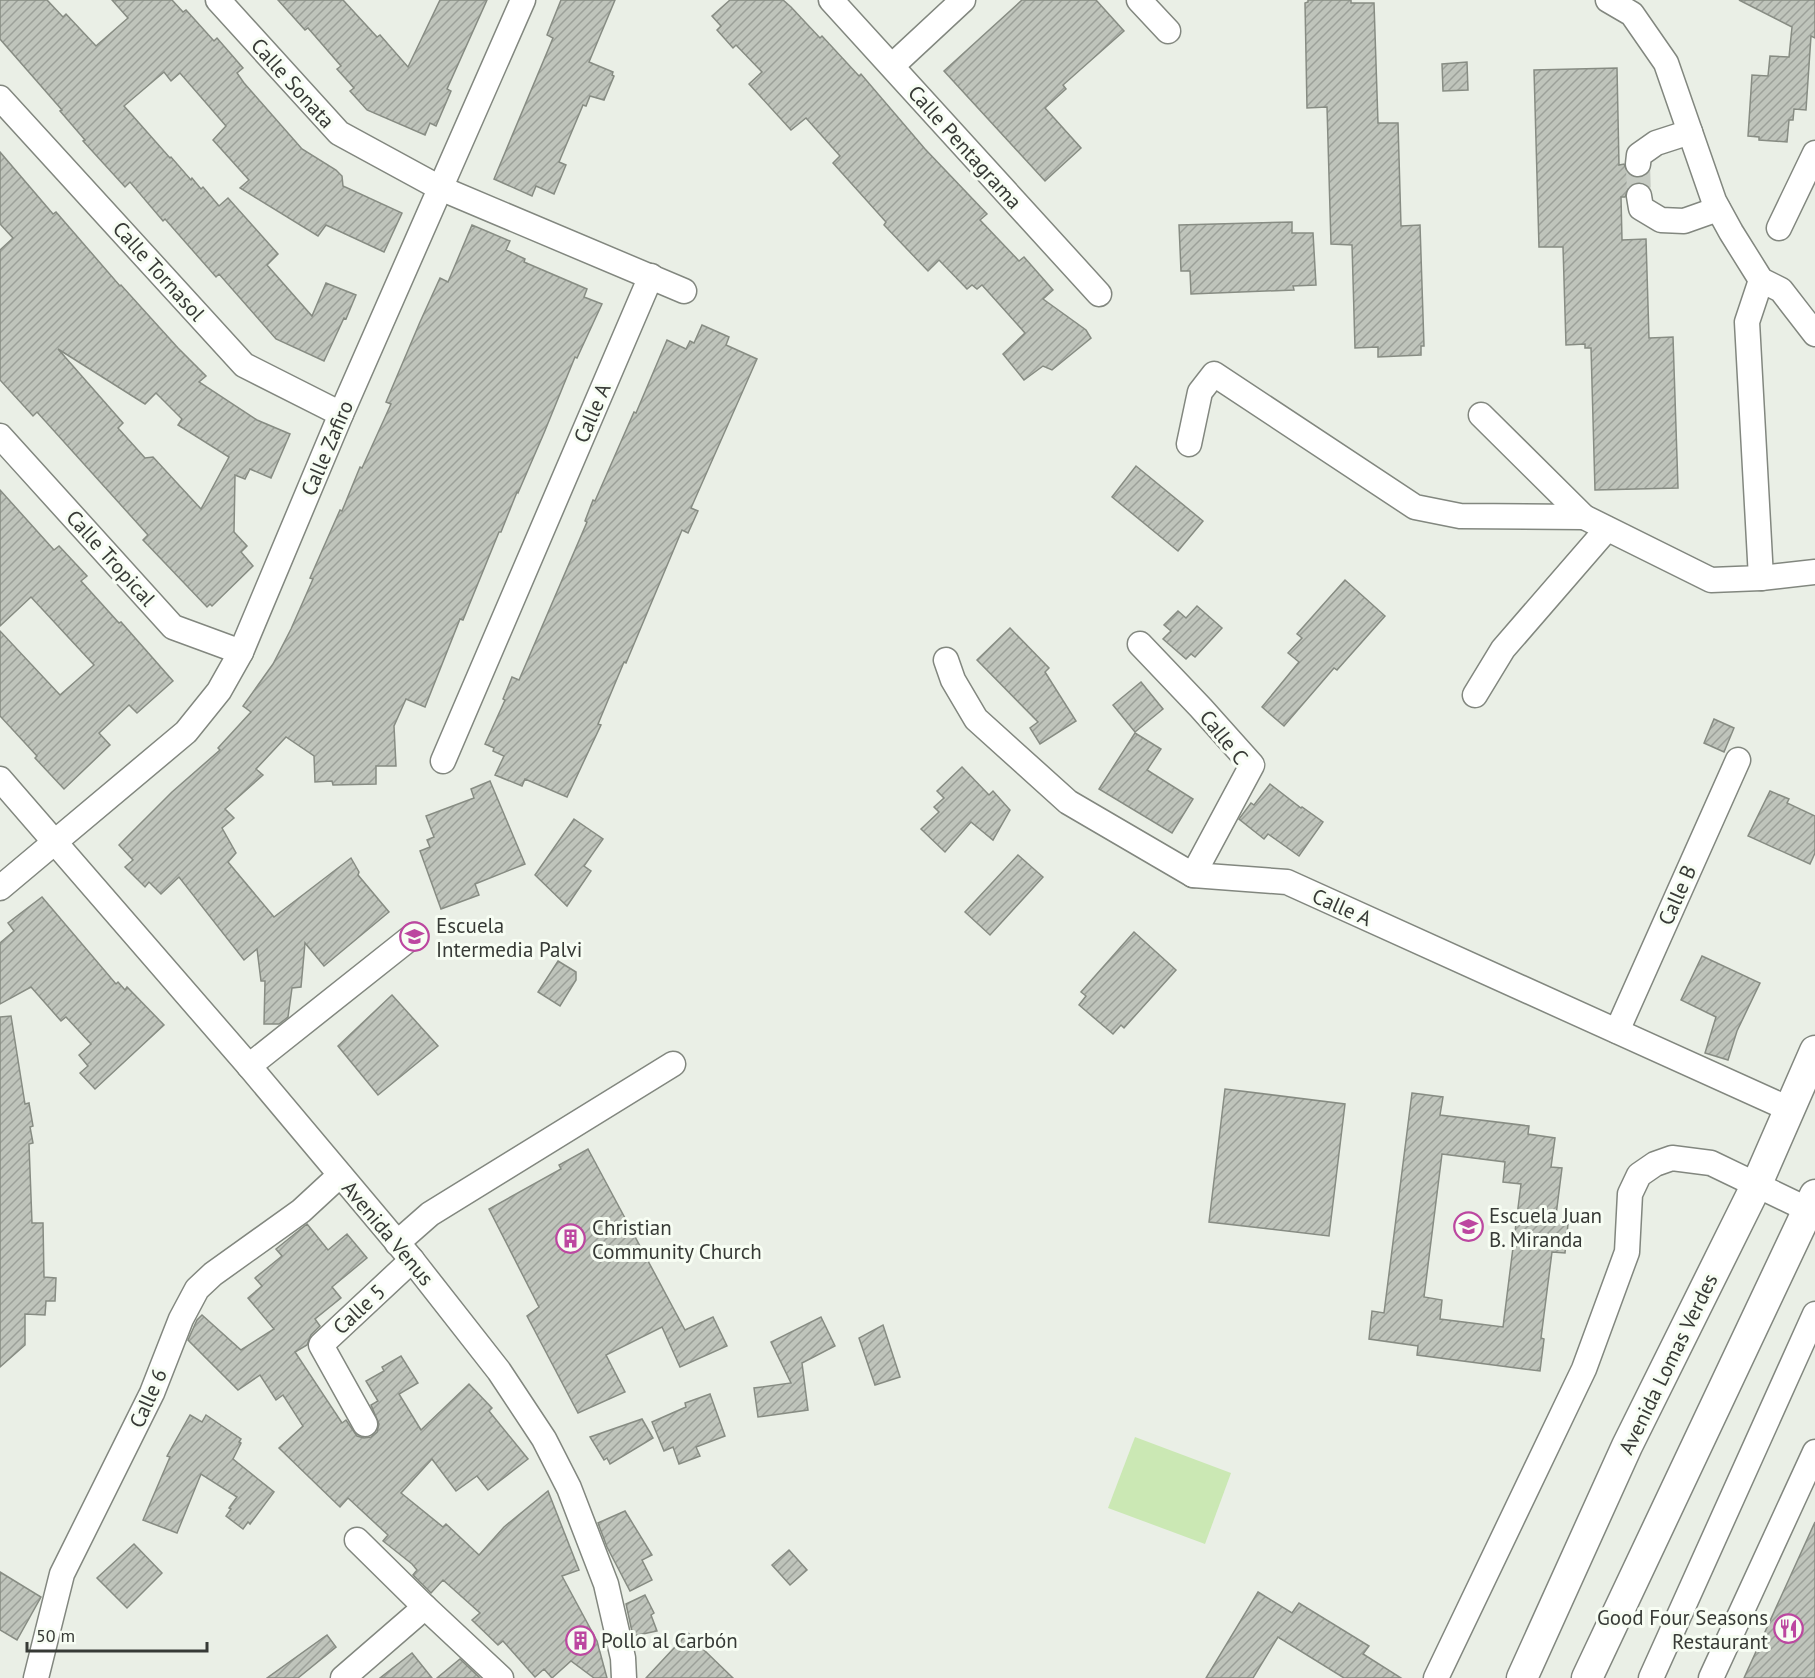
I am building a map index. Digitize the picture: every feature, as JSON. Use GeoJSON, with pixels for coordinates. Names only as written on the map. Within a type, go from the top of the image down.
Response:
{"type":"FeatureCollection","features":[{"type":"Feature","properties":{"kind":"main road","name":"Avenida Lomas Verdes"},"geometry":{"type":"LineString","coordinates":[[1522,1678],[1627,1446],[1756,1186],[1815,1052]]}},
{"type":"Feature","properties":{"kind":"main road"},"geometry":{"type":"LineString","coordinates":[[1587,1678],[1813,1206]]}},
{"type":"Feature","properties":{"kind":"street","name":"Calle Sonata"},"geometry":{"type":"LineString","coordinates":[[218,0],[339,134],[440,188]]}},
{"type":"Feature","properties":{"kind":"street","name":"Calle Zafiro"},"geometry":{"type":"LineString","coordinates":[[0,888],[186,732],[219,691],[241,652],[341,414],[523,0]]}},
{"type":"Feature","properties":{"kind":"street","name":"Calle Pentagrama"},"geometry":{"type":"LineString","coordinates":[[831,0],[1099,294]]}},
{"type":"Feature","properties":{"kind":"street"},"geometry":{"type":"LineString","coordinates":[[892,66],[963,0]]}},
{"type":"Feature","properties":{"kind":"street"},"geometry":{"type":"LineString","coordinates":[[1139,0],[1168,31]]}},
{"type":"Feature","properties":{"kind":"street"},"geometry":{"type":"LineString","coordinates":[[1608,0],[1632,14],[1666,63],[1718,209],[1761,280],[1781,290],[1815,334]]}},
{"type":"Feature","properties":{"kind":"street","name":"Calle Tornasol"},"geometry":{"type":"LineString","coordinates":[[0,98],[244,364],[341,414]]}},
{"type":"Feature","properties":{"kind":"street"},"geometry":{"type":"LineString","coordinates":[[1638,164],[1639,155],[1656,143],[1690,132]]}},
{"type":"Feature","properties":{"kind":"street"},"geometry":{"type":"LineString","coordinates":[[1779,228],[1815,153]]}},
{"type":"Feature","properties":{"kind":"street"},"geometry":{"type":"LineString","coordinates":[[440,188],[684,291]]}},
{"type":"Feature","properties":{"kind":"street"},"geometry":{"type":"LineString","coordinates":[[1640,196],[1641,208],[1661,220],[1684,221],[1718,209]]}},
{"type":"Feature","properties":{"kind":"street","name":"Calle A"},"geometry":{"type":"LineString","coordinates":[[443,761],[651,276]]}},
{"type":"Feature","properties":{"kind":"street"},"geometry":{"type":"LineString","coordinates":[[1761,280],[1747,322],[1761,578]]}},
{"type":"Feature","properties":{"kind":"street"},"geometry":{"type":"LineString","coordinates":[[1189,444],[1200,392],[1214,374],[1415,507],[1460,516],[1584,517]]}},
{"type":"Feature","properties":{"kind":"street"},"geometry":{"type":"LineString","coordinates":[[1481,415],[1584,517],[1711,580],[1761,578],[1815,572]]}},
{"type":"Feature","properties":{"kind":"street","name":"Calle Tropical"},"geometry":{"type":"LineString","coordinates":[[0,436],[173,627],[241,652]]}},
{"type":"Feature","properties":{"kind":"street"},"geometry":{"type":"LineString","coordinates":[[1475,695],[1503,649],[1607,529]]}},
{"type":"Feature","properties":{"kind":"street","name":"Calle C"},"geometry":{"type":"LineString","coordinates":[[1140,645],[1252,765],[1193,875]]}},
{"type":"Feature","properties":{"kind":"street","name":"Calle A"},"geometry":{"type":"LineString","coordinates":[[946,660],[953,680],[976,719],[1068,802],[1193,875],[1287,882],[1789,1109]]}},
{"type":"Feature","properties":{"kind":"street","name":"Calle B"},"geometry":{"type":"LineString","coordinates":[[1617,1031],[1738,760]]}},
{"type":"Feature","properties":{"kind":"street","name":"Avenida Venus"},"geometry":{"type":"LineString","coordinates":[[0,779],[249,1066],[404,1252],[499,1371],[544,1439],[569,1488],[606,1584],[623,1658],[624,1678]]}},
{"type":"Feature","properties":{"kind":"street"},"geometry":{"type":"LineString","coordinates":[[249,1066],[414,935]]}},
{"type":"Feature","properties":{"kind":"street"},"geometry":{"type":"LineString","coordinates":[[404,1252],[430,1214],[673,1064]]}},
{"type":"Feature","properties":{"kind":"street"},"geometry":{"type":"LineString","coordinates":[[1436,1678],[1584,1369],[1627,1252],[1630,1194],[1639,1175],[1655,1164],[1672,1158],[1711,1162],[1756,1186],[1813,1206]]}},
{"type":"Feature","properties":{"kind":"street","name":"Calle 6"},"geometry":{"type":"LineString","coordinates":[[36,1678],[62,1574],[153,1393],[181,1319],[197,1289],[213,1274],[301,1211],[340,1175]]}},
{"type":"Feature","properties":{"kind":"street","name":"Calle 5"},"geometry":{"type":"LineString","coordinates":[[364,1424],[321,1345],[404,1252]]}},
{"type":"Feature","properties":{"kind":"street"},"geometry":{"type":"LineString","coordinates":[[1651,1678],[1815,1314]]}},
{"type":"Feature","properties":{"kind":"street"},"geometry":{"type":"LineString","coordinates":[[1711,1678],[1815,1452]]}},
{"type":"Feature","properties":{"kind":"street"},"geometry":{"type":"LineString","coordinates":[[357,1540],[501,1678]]}},
{"type":"Feature","properties":{"kind":"street"},"geometry":{"type":"LineString","coordinates":[[343,1678],[425,1607]]}},
{"type":"Feature","properties":{"kind":"green space"},"geometry":{"type":"Polygon","coordinates":[[[1135,1437],[1231,1473],[1205,1544],[1108,1508],[1135,1437]]]}},
{"type":"Feature","properties":{"kind":"building"},"geometry":{"type":"Polygon","coordinates":[[[0,0],[47,0],[63,17],[66,14],[96,46],[128,18],[112,0],[172,0],[183,12],[186,10],[214,41],[217,38],[243,68],[237,73],[244,83],[302,149],[336,170],[342,176],[343,186],[402,213],[384,252],[326,225],[318,236],[240,188],[249,180],[213,140],[226,126],[180,73],[171,81],[164,72],[124,106],[170,158],[201,189],[203,187],[219,206],[228,198],[278,254],[267,265],[312,316],[326,283],[356,295],[324,361],[276,339],[219,274],[216,277],[130,182],[125,187],[83,141],[85,140],[60,111],[62,110],[0,39],[0,0]]]}},
{"type":"Feature","properties":{"kind":"building"},"geometry":{"type":"Polygon","coordinates":[[[278,0],[343,0],[377,37],[380,35],[408,67],[440,0],[487,0],[447,89],[451,91],[436,126],[430,123],[425,135],[367,110],[350,91],[354,88],[337,69],[341,66],[308,28],[305,30],[278,0]]]}},
{"type":"Feature","properties":{"kind":"building"},"geometry":{"type":"Polygon","coordinates":[[[561,0],[615,0],[589,62],[613,72],[614,76],[604,100],[590,96],[586,106],[583,105],[559,162],[566,165],[554,194],[536,186],[532,196],[494,179],[553,38],[547,35],[561,0]]]}},
{"type":"Feature","properties":{"kind":"building"},"geometry":{"type":"Polygon","coordinates":[[[730,0],[783,0],[820,38],[822,36],[859,76],[861,74],[925,149],[987,214],[980,220],[1019,261],[1024,257],[1053,290],[1043,299],[1086,330],[1091,338],[1052,370],[1043,366],[1024,380],[1003,354],[1025,333],[982,285],[977,289],[972,285],[967,289],[939,260],[928,271],[884,225],[886,222],[833,163],[840,156],[806,118],[791,130],[749,84],[762,72],[736,45],[733,48],[717,30],[721,26],[712,16],[730,0]]]}},
{"type":"Feature","properties":{"kind":"building"},"geometry":{"type":"Polygon","coordinates":[[[1022,0],[1096,0],[1124,31],[1063,85],[1066,89],[1045,108],[1081,148],[1045,181],[944,71],[1022,0]]]}},
{"type":"Feature","properties":{"kind":"building"},"geometry":{"type":"Polygon","coordinates":[[[1308,0],[1351,0],[1351,3],[1374,3],[1378,123],[1398,123],[1401,226],[1420,225],[1424,346],[1421,346],[1421,355],[1378,357],[1378,347],[1355,348],[1352,245],[1331,244],[1327,107],[1307,108],[1305,3],[1308,0]]]}},
{"type":"Feature","properties":{"kind":"building"},"geometry":{"type":"Polygon","coordinates":[[[1739,0],[1815,0],[1815,38],[1811,36],[1806,110],[1794,109],[1793,120],[1789,120],[1787,142],[1759,140],[1759,137],[1748,136],[1752,75],[1768,76],[1770,56],[1789,57],[1792,27],[1739,0]]]}},
{"type":"Feature","properties":{"kind":"building"},"geometry":{"type":"Polygon","coordinates":[[[1467,62],[1468,90],[1443,91],[1442,64],[1467,62]]]}},
{"type":"Feature","properties":{"kind":"building"},"geometry":{"type":"Polygon","coordinates":[[[1617,68],[1619,165],[1624,164],[1629,175],[1636,178],[1649,173],[1649,186],[1636,182],[1630,185],[1625,197],[1621,197],[1622,240],[1646,239],[1649,338],[1673,337],[1678,488],[1595,490],[1591,348],[1585,348],[1585,344],[1566,345],[1563,247],[1539,247],[1534,70],[1617,68]]]}},
{"type":"Feature","properties":{"kind":"building"},"geometry":{"type":"Polygon","coordinates":[[[0,152],[53,214],[56,212],[120,286],[206,376],[199,382],[257,420],[290,434],[271,478],[250,469],[245,479],[235,475],[234,532],[247,546],[241,552],[253,566],[212,606],[210,604],[207,607],[143,540],[148,535],[37,412],[33,416],[0,380],[0,250],[13,238],[0,224],[0,152]],[[58,349],[123,423],[118,428],[145,458],[153,457],[201,509],[229,457],[178,425],[182,419],[156,393],[145,404],[58,349]]]}},
{"type":"Feature","properties":{"kind":"building"},"geometry":{"type":"Polygon","coordinates":[[[1292,222],[1292,233],[1313,233],[1316,285],[1293,286],[1294,290],[1191,294],[1190,271],[1181,271],[1179,225],[1292,222]]]}},
{"type":"Feature","properties":{"kind":"building"},"geometry":{"type":"Polygon","coordinates":[[[472,225],[510,241],[506,250],[525,259],[524,262],[587,289],[584,297],[602,304],[577,358],[575,357],[463,620],[460,619],[425,707],[406,699],[394,726],[396,766],[376,766],[376,784],[333,785],[332,781],[315,782],[314,756],[286,737],[256,769],[263,775],[225,809],[234,818],[222,828],[236,853],[228,862],[274,917],[351,858],[359,872],[358,875],[389,912],[324,966],[305,943],[301,987],[292,988],[288,1017],[279,1024],[264,1024],[265,981],[261,981],[257,949],[244,960],[179,877],[161,894],[149,882],[145,887],[125,867],[133,860],[119,845],[172,792],[220,750],[218,748],[251,712],[243,706],[273,664],[291,629],[313,579],[310,578],[340,510],[342,511],[360,467],[362,468],[391,404],[386,402],[420,322],[440,278],[448,282],[472,225]]]}},
{"type":"Feature","properties":{"kind":"building"},"geometry":{"type":"Polygon","coordinates":[[[702,325],[729,337],[726,345],[757,359],[691,508],[698,511],[688,533],[682,530],[598,724],[601,725],[567,797],[525,779],[522,786],[495,775],[504,756],[485,744],[505,700],[503,699],[512,677],[519,680],[587,522],[585,521],[593,500],[595,501],[634,412],[636,413],[667,340],[686,349],[690,341],[694,343],[702,325]]]}},
{"type":"Feature","properties":{"kind":"building"},"geometry":{"type":"Polygon","coordinates":[[[1136,466],[1203,521],[1178,551],[1112,497],[1136,466]]]}},
{"type":"Feature","properties":{"kind":"building"},"geometry":{"type":"Polygon","coordinates":[[[0,490],[54,550],[59,546],[87,576],[81,581],[173,681],[137,713],[129,705],[99,733],[110,745],[64,789],[0,716],[0,631],[60,695],[94,665],[31,597],[0,626],[0,490]]]}},
{"type":"Feature","properties":{"kind":"building"},"geometry":{"type":"Polygon","coordinates":[[[1345,580],[1385,616],[1337,670],[1334,668],[1284,726],[1262,707],[1299,662],[1288,653],[1302,638],[1297,634],[1345,580]]]}},
{"type":"Feature","properties":{"kind":"building"},"geometry":{"type":"Polygon","coordinates":[[[1197,606],[1222,628],[1195,657],[1191,654],[1186,659],[1163,639],[1171,631],[1164,625],[1178,611],[1186,618],[1197,606]]]}},
{"type":"Feature","properties":{"kind":"building"},"geometry":{"type":"Polygon","coordinates":[[[1010,628],[1049,668],[1045,672],[1076,721],[1040,744],[1030,728],[1038,722],[977,660],[1010,628]]]}},
{"type":"Feature","properties":{"kind":"building"},"geometry":{"type":"Polygon","coordinates":[[[1141,682],[1163,709],[1135,732],[1113,705],[1141,682]]]}},
{"type":"Feature","properties":{"kind":"building"},"geometry":{"type":"Polygon","coordinates":[[[1714,719],[1734,728],[1724,752],[1704,743],[1714,719]]]}},
{"type":"Feature","properties":{"kind":"building"},"geometry":{"type":"Polygon","coordinates":[[[1135,733],[1161,749],[1147,770],[1193,799],[1172,833],[1099,789],[1135,733]]]}},
{"type":"Feature","properties":{"kind":"building"},"geometry":{"type":"Polygon","coordinates":[[[962,767],[989,795],[993,791],[1010,810],[993,840],[971,822],[945,852],[921,829],[939,812],[934,807],[944,798],[937,791],[962,767]]]}},
{"type":"Feature","properties":{"kind":"building"},"geometry":{"type":"Polygon","coordinates":[[[490,781],[525,864],[475,884],[479,895],[441,909],[420,851],[430,847],[427,840],[434,837],[426,816],[474,798],[471,789],[490,781]]]}},
{"type":"Feature","properties":{"kind":"building"},"geometry":{"type":"Polygon","coordinates":[[[1270,784],[1323,822],[1299,856],[1268,834],[1264,839],[1239,819],[1251,803],[1254,805],[1270,784]]]}},
{"type":"Feature","properties":{"kind":"building"},"geometry":{"type":"Polygon","coordinates":[[[1770,791],[1789,799],[1787,803],[1815,816],[1815,853],[1810,864],[1748,836],[1770,791]]]}},
{"type":"Feature","properties":{"kind":"building"},"geometry":{"type":"Polygon","coordinates":[[[574,819],[603,839],[584,866],[591,871],[567,906],[535,875],[574,819]]]}},
{"type":"Feature","properties":{"kind":"building"},"geometry":{"type":"Polygon","coordinates":[[[1018,855],[1043,877],[990,935],[965,912],[1018,855]]]}},
{"type":"Feature","properties":{"kind":"building"},"geometry":{"type":"Polygon","coordinates":[[[42,897],[116,984],[118,982],[125,990],[127,987],[164,1025],[95,1089],[80,1073],[88,1066],[79,1055],[91,1044],[66,1017],[61,1021],[31,987],[0,1004],[0,943],[14,931],[8,923],[42,897]]]}},
{"type":"Feature","properties":{"kind":"building"},"geometry":{"type":"Polygon","coordinates":[[[1134,932],[1176,970],[1124,1028],[1121,1025],[1113,1034],[1079,1005],[1086,996],[1081,992],[1134,932]]]}},
{"type":"Feature","properties":{"kind":"building"},"geometry":{"type":"Polygon","coordinates":[[[1702,956],[1760,983],[1737,1031],[1728,1060],[1705,1053],[1716,1017],[1681,1000],[1702,956]]]}},
{"type":"Feature","properties":{"kind":"building"},"geometry":{"type":"Polygon","coordinates":[[[558,961],[576,972],[576,980],[560,1006],[538,992],[558,961]]]}},
{"type":"Feature","properties":{"kind":"building"},"geometry":{"type":"Polygon","coordinates":[[[392,995],[438,1046],[378,1095],[338,1046],[392,995]]]}},
{"type":"Feature","properties":{"kind":"building"},"geometry":{"type":"Polygon","coordinates":[[[11,1016],[25,1104],[29,1103],[33,1126],[30,1127],[33,1143],[29,1144],[32,1223],[43,1223],[44,1277],[56,1278],[55,1301],[46,1301],[45,1315],[25,1314],[25,1345],[0,1367],[0,1017],[11,1016]]]}},
{"type":"Feature","properties":{"kind":"building"},"geometry":{"type":"Polygon","coordinates":[[[1225,1089],[1345,1104],[1329,1236],[1209,1222],[1225,1089]]]}},
{"type":"Feature","properties":{"kind":"building"},"geometry":{"type":"Polygon","coordinates":[[[1412,1093],[1443,1097],[1440,1115],[1529,1126],[1528,1134],[1555,1138],[1551,1167],[1562,1168],[1555,1223],[1568,1224],[1565,1253],[1552,1252],[1541,1338],[1544,1339],[1540,1371],[1417,1355],[1418,1346],[1369,1339],[1372,1311],[1384,1313],[1412,1093]],[[1442,1154],[1424,1297],[1442,1300],[1440,1319],[1503,1327],[1521,1184],[1503,1182],[1505,1162],[1442,1154]]]}},
{"type":"Feature","properties":{"kind":"building","name":"Christian Community Church"},"geometry":{"type":"Polygon","coordinates":[[[588,1149],[685,1330],[713,1317],[727,1346],[680,1367],[662,1327],[606,1355],[625,1392],[578,1413],[527,1316],[539,1307],[489,1209],[561,1169],[559,1165],[588,1149]]]}},
{"type":"Feature","properties":{"kind":"building"},"geometry":{"type":"Polygon","coordinates":[[[307,1224],[328,1250],[347,1234],[367,1258],[332,1287],[341,1298],[315,1319],[320,1326],[311,1335],[307,1345],[295,1352],[342,1423],[346,1420],[357,1436],[364,1438],[371,1437],[377,1432],[379,1424],[371,1405],[378,1401],[366,1381],[384,1371],[382,1367],[401,1356],[418,1383],[399,1394],[421,1430],[469,1384],[492,1408],[489,1411],[528,1459],[488,1490],[477,1476],[456,1491],[432,1459],[401,1493],[443,1527],[446,1524],[479,1555],[504,1527],[548,1491],[579,1570],[562,1576],[597,1641],[607,1678],[594,1678],[571,1661],[552,1678],[544,1669],[535,1677],[503,1641],[498,1645],[472,1620],[480,1613],[443,1580],[431,1593],[413,1575],[417,1570],[412,1564],[383,1541],[388,1535],[348,1498],[340,1507],[279,1448],[303,1426],[283,1395],[276,1400],[260,1375],[238,1390],[188,1340],[197,1320],[202,1315],[241,1350],[274,1329],[248,1298],[262,1286],[255,1278],[282,1256],[276,1249],[307,1224]]]}},
{"type":"Feature","properties":{"kind":"building"},"geometry":{"type":"Polygon","coordinates":[[[821,1317],[835,1346],[802,1363],[808,1410],[758,1417],[754,1388],[791,1383],[771,1342],[821,1317]]]}},
{"type":"Feature","properties":{"kind":"building"},"geometry":{"type":"Polygon","coordinates":[[[883,1325],[900,1377],[875,1385],[859,1338],[883,1325]]]}},
{"type":"Feature","properties":{"kind":"building"},"geometry":{"type":"Polygon","coordinates":[[[710,1394],[725,1436],[696,1447],[700,1456],[679,1464],[673,1447],[664,1451],[652,1422],[686,1407],[685,1403],[710,1394]]]}},
{"type":"Feature","properties":{"kind":"building"},"geometry":{"type":"Polygon","coordinates":[[[190,1415],[202,1422],[206,1415],[241,1439],[233,1459],[274,1492],[250,1524],[248,1522],[243,1529],[226,1516],[237,1497],[201,1474],[177,1533],[143,1520],[170,1457],[167,1456],[190,1415]]]}},
{"type":"Feature","properties":{"kind":"building"},"geometry":{"type":"Polygon","coordinates":[[[642,1419],[653,1438],[610,1464],[607,1458],[604,1460],[590,1437],[642,1419]]]}},
{"type":"Feature","properties":{"kind":"building"},"geometry":{"type":"Polygon","coordinates":[[[625,1511],[652,1555],[642,1560],[652,1580],[630,1591],[607,1547],[598,1523],[625,1511]]]}},
{"type":"Feature","properties":{"kind":"building"},"geometry":{"type":"Polygon","coordinates":[[[1815,1522],[1815,1678],[1744,1678],[1815,1522]]]}},
{"type":"Feature","properties":{"kind":"building"},"geometry":{"type":"Polygon","coordinates":[[[134,1544],[162,1573],[127,1608],[97,1578],[134,1544]]]}},
{"type":"Feature","properties":{"kind":"building"},"geometry":{"type":"Polygon","coordinates":[[[789,1550],[807,1570],[790,1585],[772,1565],[789,1550]]]}},
{"type":"Feature","properties":{"kind":"building"},"geometry":{"type":"Polygon","coordinates":[[[0,1572],[41,1597],[17,1640],[0,1630],[0,1572]]]}},
{"type":"Feature","properties":{"kind":"building"},"geometry":{"type":"Polygon","coordinates":[[[1258,1592],[1292,1613],[1299,1603],[1369,1646],[1363,1654],[1401,1678],[1344,1678],[1278,1637],[1253,1678],[1206,1678],[1258,1592]]]}},
{"type":"Feature","properties":{"kind":"building"},"geometry":{"type":"Polygon","coordinates":[[[645,1595],[654,1613],[651,1615],[657,1631],[633,1636],[626,1604],[645,1595]]]}},
{"type":"Feature","properties":{"kind":"building"},"geometry":{"type":"Polygon","coordinates":[[[688,1633],[704,1650],[733,1678],[646,1678],[688,1633]]]}},
{"type":"Feature","properties":{"kind":"building"},"geometry":{"type":"Polygon","coordinates":[[[327,1635],[336,1647],[298,1678],[267,1678],[327,1635]]]}},
{"type":"Feature","properties":{"kind":"building"},"geometry":{"type":"Polygon","coordinates":[[[412,1653],[432,1678],[380,1678],[412,1653]]]}},
{"type":"Feature","properties":{"kind":"building"},"geometry":{"type":"Polygon","coordinates":[[[460,1659],[480,1678],[437,1678],[460,1659]]]}},
{"type":"Feature","properties":{"kind":"tunnel"},"geometry":{"type":"LineString","coordinates":[[1638,164],[1639,196]]}},
{"type":"Feature","properties":{"kind":"place","name":"Escuela Intermedia Palvi"},"geometry":{"type":"Point","coordinates":[415,937]}},
{"type":"Feature","properties":{"kind":"place","name":"Escuela Juan B. Miranda"},"geometry":{"type":"Point","coordinates":[1468,1227]}},
{"type":"Feature","properties":{"kind":"place","name":"Christian Community Church"},"geometry":{"type":"Point","coordinates":[571,1239]}},
{"type":"Feature","properties":{"kind":"place","name":"Good Four Seasons Restaurant"},"geometry":{"type":"Point","coordinates":[1789,1629]}},
{"type":"Feature","properties":{"kind":"place","name":"Pollo al Carbón"},"geometry":{"type":"Point","coordinates":[580,1640]}}]}
